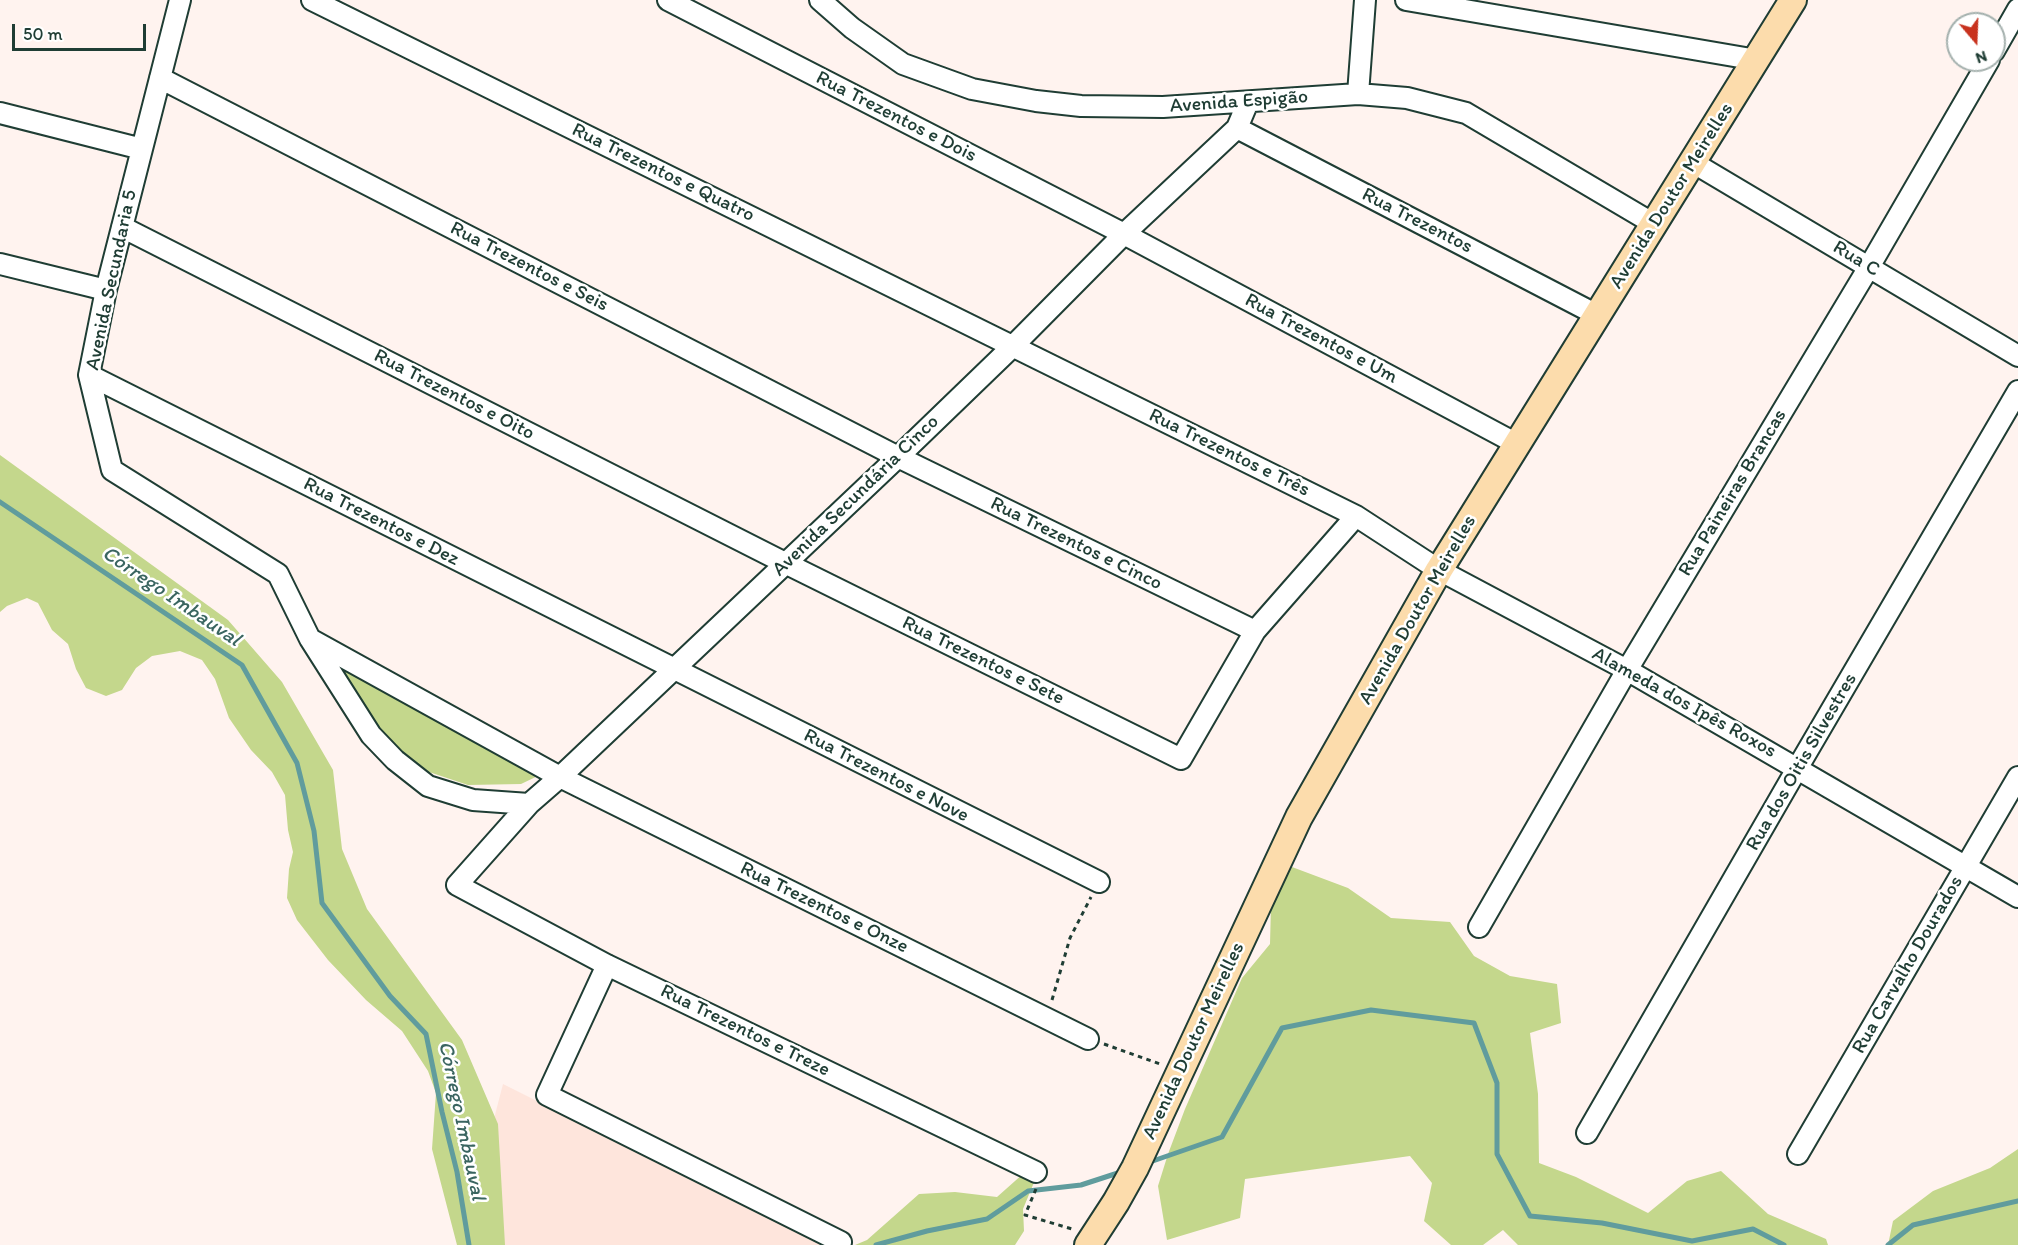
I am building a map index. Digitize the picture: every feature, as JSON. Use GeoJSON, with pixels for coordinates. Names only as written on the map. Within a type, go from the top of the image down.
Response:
{"type":"FeatureCollection","features":[{"type":"Feature","properties":{"kind":"main road","name":"Avenida Doutor Meirelles"},"geometry":{"type":"LineString","coordinates":[[1091,1240],[1116,1202],[1147,1142],[1299,817],[1439,570],[1793,0]]}},
{"type":"Feature","properties":{"kind":"street","name":"Rua Trezentos e Quatro"},"geometry":{"type":"LineString","coordinates":[[312,0],[1013,346]]}},
{"type":"Feature","properties":{"kind":"street","name":"Rua Trezentos e Dois"},"geometry":{"type":"LineString","coordinates":[[668,0],[1124,234]]}},
{"type":"Feature","properties":{"kind":"street","name":"Avenida Espigão"},"geometry":{"type":"LineString","coordinates":[[820,0],[852,28],[903,64],[972,90],[1081,106],[1163,107],[1358,94],[1407,98],[1466,113],[1654,224]]}},
{"type":"Feature","properties":{"kind":"street"},"geometry":{"type":"LineString","coordinates":[[1358,94],[1365,0]]}},
{"type":"Feature","properties":{"kind":"street"},"geometry":{"type":"LineString","coordinates":[[1406,0],[1757,60]]}},
{"type":"Feature","properties":{"kind":"street","name":"Avenida Secundaria 5"},"geometry":{"type":"LineString","coordinates":[[175,1],[160,78],[106,290],[89,375],[112,470],[278,574],[310,639],[371,735],[395,759],[428,786],[473,800],[529,804]]}},
{"type":"Feature","properties":{"kind":"street"},"geometry":{"type":"LineString","coordinates":[[2006,30],[2018,9]]}},
{"type":"Feature","properties":{"kind":"street","name":"Rua Paineiras Brancas"},"geometry":{"type":"LineString","coordinates":[[1479,927],[1628,670],[1869,267],[1982,72]]}},
{"type":"Feature","properties":{"kind":"street","name":"Rua Trezentos e Seis"},"geometry":{"type":"LineString","coordinates":[[160,78],[898,457]]}},
{"type":"Feature","properties":{"kind":"street","name":"Avenida Secundária Cinco"},"geometry":{"type":"LineString","coordinates":[[457,885],[529,804],[898,457],[1124,234],[1237,128],[1248,102]]}},
{"type":"Feature","properties":{"kind":"street"},"geometry":{"type":"LineString","coordinates":[[0,113],[142,149]]}},
{"type":"Feature","properties":{"kind":"street","name":"Rua Trezentos"},"geometry":{"type":"LineString","coordinates":[[1237,128],[1597,315]]}},
{"type":"Feature","properties":{"kind":"street","name":"Rua C"},"geometry":{"type":"LineString","coordinates":[[1692,162],[2018,356]]}},
{"type":"Feature","properties":{"kind":"street","name":"Rua Trezentos e Oito"},"geometry":{"type":"LineString","coordinates":[[122,227],[785,563]]}},
{"type":"Feature","properties":{"kind":"street","name":"Rua Trezentos e Um"},"geometry":{"type":"LineString","coordinates":[[1124,234],[1517,444]]}},
{"type":"Feature","properties":{"kind":"street"},"geometry":{"type":"LineString","coordinates":[[0,264],[106,290]]}},
{"type":"Feature","properties":{"kind":"street","name":"Rua Trezentos e Três"},"geometry":{"type":"LineString","coordinates":[[1013,346],[1356,516],[1439,570]]}},
{"type":"Feature","properties":{"kind":"street","name":"Rua Trezentos e Dez"},"geometry":{"type":"LineString","coordinates":[[89,375],[673,670]]}},
{"type":"Feature","properties":{"kind":"street","name":"Rua dos Oitis Silvestres"},"geometry":{"type":"LineString","coordinates":[[1587,1133],[2018,391]]}},
{"type":"Feature","properties":{"kind":"street","name":"Rua Trezentos e Cinco"},"geometry":{"type":"LineString","coordinates":[[898,457],[1255,631]]}},
{"type":"Feature","properties":{"kind":"street"},"geometry":{"type":"LineString","coordinates":[[1255,631],[1356,516]]}},
{"type":"Feature","properties":{"kind":"street","name":"Rua Trezentos e Sete"},"geometry":{"type":"LineString","coordinates":[[785,563],[1181,759],[1255,631]]}},
{"type":"Feature","properties":{"kind":"street","name":"Alameda dos Ipês Roxos"},"geometry":{"type":"LineString","coordinates":[[1439,570],[1628,670],[2018,897]]}},
{"type":"Feature","properties":{"kind":"street","name":"Rua Trezentos e Onze"},"geometry":{"type":"LineString","coordinates":[[310,639],[560,777],[1088,1039]]}},
{"type":"Feature","properties":{"kind":"street","name":"Rua Trezentos e Nove"},"geometry":{"type":"LineString","coordinates":[[673,670],[1099,882]]}},
{"type":"Feature","properties":{"kind":"street","name":"Rua Carvalho Dourados"},"geometry":{"type":"LineString","coordinates":[[1798,1154],[2018,777]]}},
{"type":"Feature","properties":{"kind":"street","name":"Rua Trezentos e Treze"},"geometry":{"type":"LineString","coordinates":[[457,885],[607,965],[1036,1172]]}},
{"type":"Feature","properties":{"kind":"street"},"geometry":{"type":"LineString","coordinates":[[607,965],[547,1095],[841,1242]]}},
{"type":"Feature","properties":{"kind":"path"},"geometry":{"type":"LineString","coordinates":[[1046,1018],[1070,938],[1099,882]]}},
{"type":"Feature","properties":{"kind":"path"},"geometry":{"type":"LineString","coordinates":[[1088,1039],[1120,1048],[1179,1072]]}},
{"type":"Feature","properties":{"kind":"path"},"geometry":{"type":"LineString","coordinates":[[1030,1202],[1025,1215],[1091,1240]]}},
{"type":"Feature","properties":{"kind":"shaded area"},"geometry":{"type":"Polygon","coordinates":[[[503,1084],[824,1245],[494,1245],[489,1138],[503,1084]]]}},
{"type":"Feature","properties":{"kind":"green space"},"geometry":{"type":"Polygon","coordinates":[[[0,455],[228,620],[282,682],[333,770],[342,849],[367,909],[462,1040],[498,1124],[505,1245],[457,1245],[432,1149],[436,1093],[428,1071],[402,1031],[366,1000],[328,960],[297,920],[287,898],[293,852],[288,830],[285,795],[272,772],[251,750],[229,718],[215,679],[202,660],[180,651],[152,656],[136,668],[122,690],[106,696],[86,688],[76,669],[68,644],[52,630],[38,603],[27,598],[7,606],[0,612],[0,455]]]}},
{"type":"Feature","properties":{"kind":"green space"},"geometry":{"type":"Polygon","coordinates":[[[335,659],[542,774],[521,784],[468,785],[423,770],[386,737],[335,659]]]}},
{"type":"Feature","properties":{"kind":"green space"},"geometry":{"type":"Polygon","coordinates":[[[1292,867],[1348,888],[1391,918],[1450,922],[1474,956],[1510,976],[1557,984],[1561,1023],[1530,1033],[1538,1094],[1539,1163],[1576,1177],[1648,1213],[1687,1181],[1721,1171],[1768,1214],[1826,1239],[1828,1245],[1518,1245],[1503,1230],[1483,1245],[1451,1245],[1424,1221],[1432,1183],[1410,1156],[1245,1179],[1240,1218],[1167,1240],[1158,1186],[1168,1154],[1242,978],[1270,944],[1271,905],[1292,867]]]}},
{"type":"Feature","properties":{"kind":"green space"},"geometry":{"type":"Polygon","coordinates":[[[2018,1149],[2018,1245],[1888,1245],[1893,1221],[1933,1191],[1990,1168],[2018,1149]]]}},
{"type":"Feature","properties":{"kind":"green space"},"geometry":{"type":"Polygon","coordinates":[[[1024,1173],[1035,1180],[1023,1209],[1024,1231],[1015,1245],[855,1245],[867,1240],[919,1194],[955,1192],[997,1197],[1024,1173]]]}},
{"type":"Feature","properties":{"kind":"waterway","name":"Córrego Imbauval"},"geometry":{"type":"LineString","coordinates":[[0,502],[242,665],[297,763],[314,831],[322,903],[390,996],[426,1034],[457,1172],[469,1245]]}},
{"type":"Feature","properties":{"kind":"waterway","name":"Córrego Imbauval"},"geometry":{"type":"LineString","coordinates":[[1147,1163],[1222,1137],[1282,1028],[1371,1010],[1474,1023],[1497,1083],[1497,1154],[1530,1216],[1602,1223],[1692,1241],[1753,1229],[1784,1245]]}},
{"type":"Feature","properties":{"kind":"waterway","name":"Córrego Imbauval"},"geometry":{"type":"LineString","coordinates":[[876,1245],[927,1231],[987,1219],[1028,1191],[1081,1185],[1124,1171]]}},
{"type":"Feature","properties":{"kind":"waterway","name":"Córrego Imbauval"},"geometry":{"type":"LineString","coordinates":[[1888,1245],[1913,1225],[2018,1201]]}}]}
